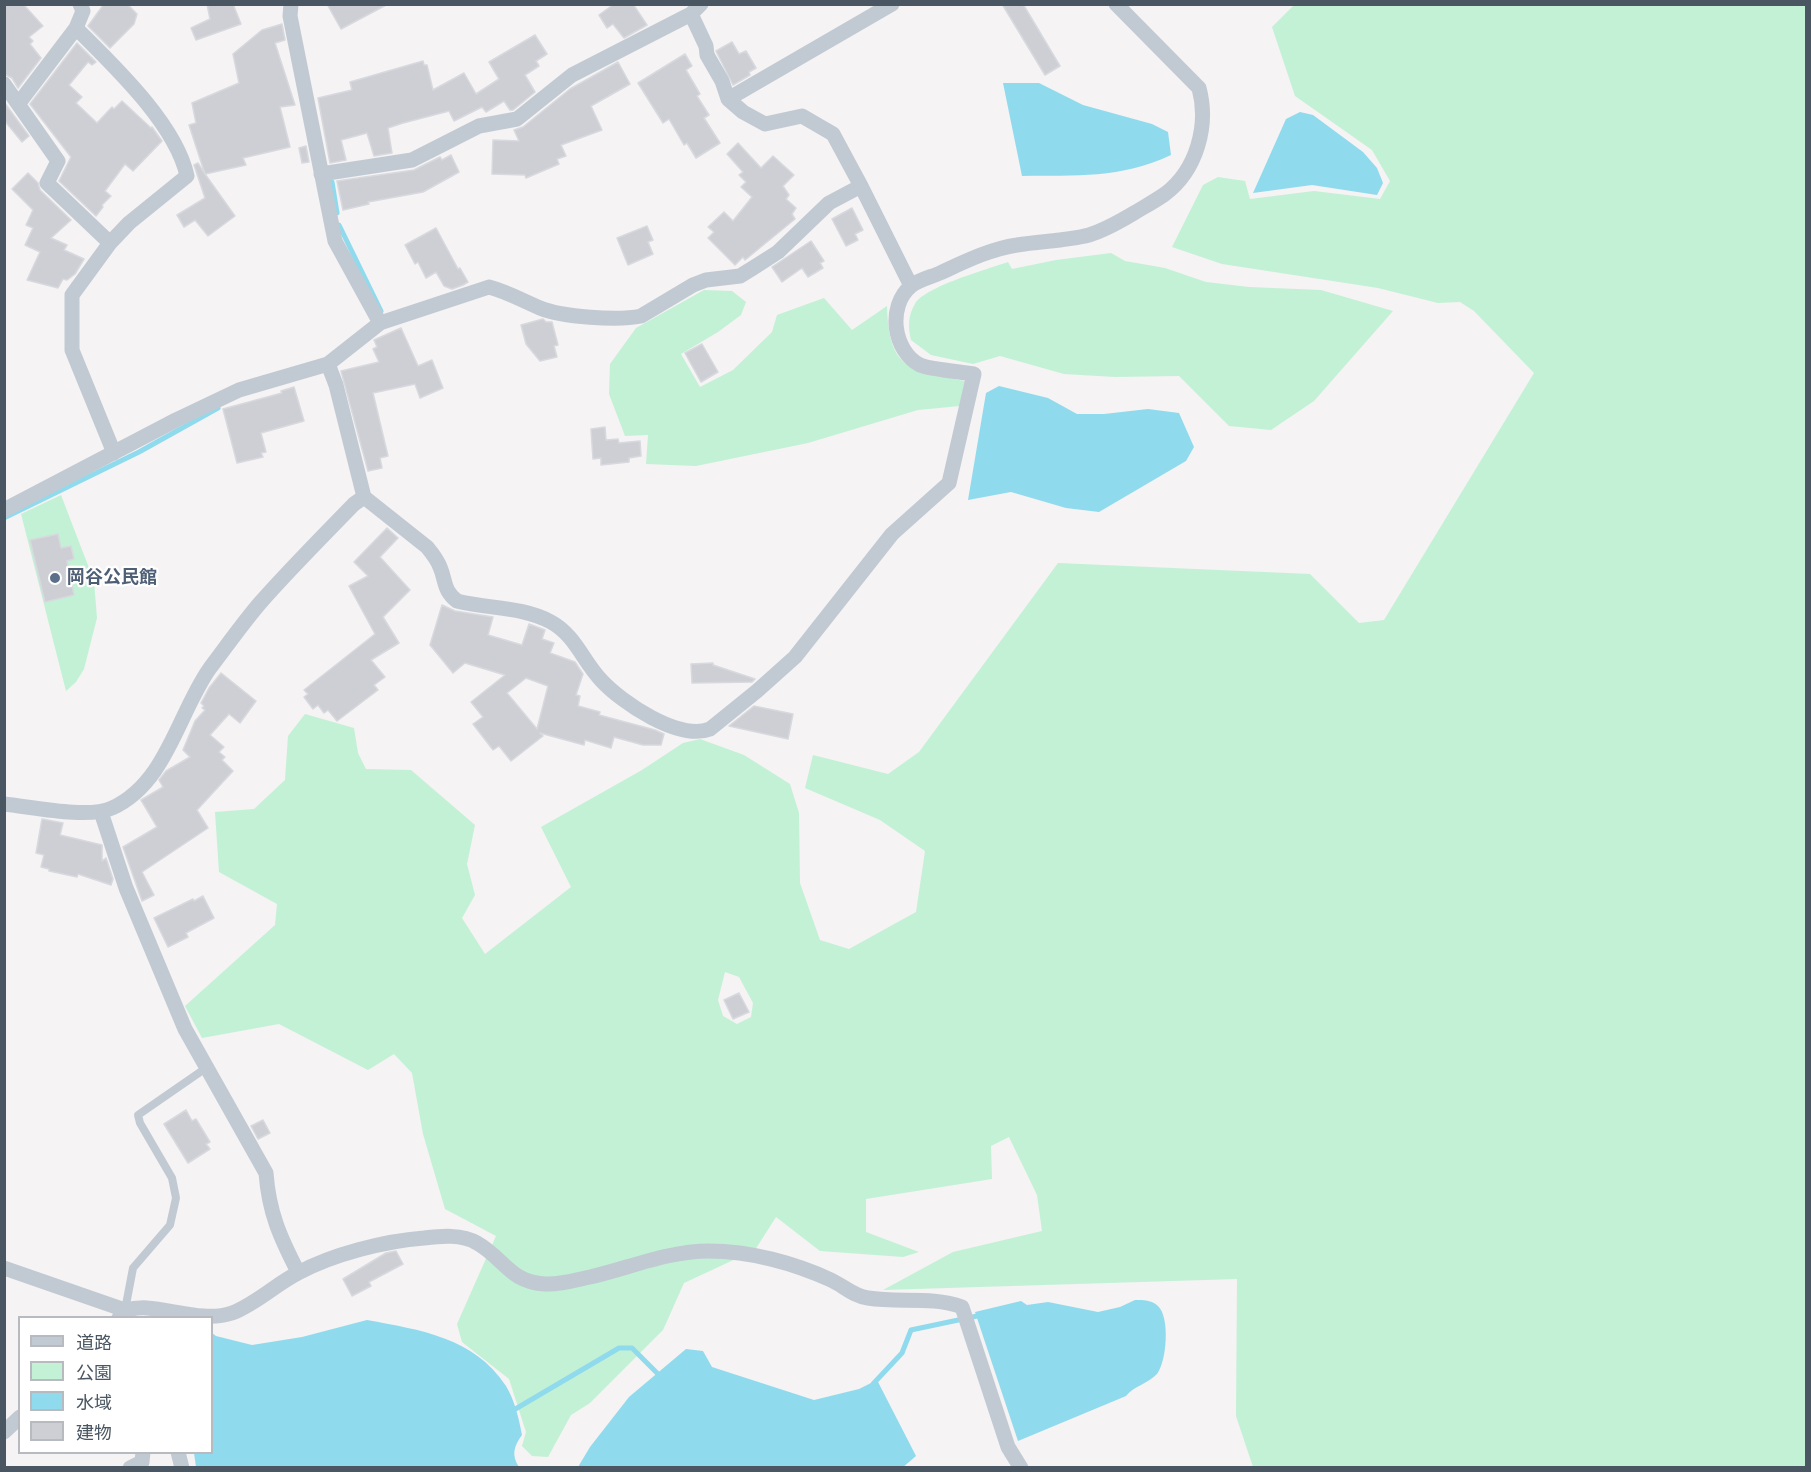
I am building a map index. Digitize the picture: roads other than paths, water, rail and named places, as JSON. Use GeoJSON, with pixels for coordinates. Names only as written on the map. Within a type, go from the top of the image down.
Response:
{"type":"FeatureCollection","features":[{"type":"Feature","properties":{"kind":"street"},"geometry":{"type":"LineString","coordinates":[[19,103],[76,28],[83,11],[80,4]]}},
{"type":"Feature","properties":{"kind":"street"},"geometry":{"type":"LineString","coordinates":[[291,4],[290,16],[335,241],[384,322]]}},
{"type":"Feature","properties":{"kind":"street"},"geometry":{"type":"LineString","coordinates":[[728,99],[891,4]]}},
{"type":"Feature","properties":{"kind":"street"},"geometry":{"type":"LineString","coordinates":[[328,364],[336,385],[364,497],[435,555],[449,595],[457,601],[525,612],[551,622],[566,633],[581,650],[599,679],[612,692],[660,722],[689,732],[702,732],[710,729],[795,657],[886,540],[949,483],[974,374],[920,365],[904,350],[897,332],[896,313],[903,296],[911,286],[972,258],[1014,245],[1086,235],[1111,227],[1166,193],[1180,180],[1195,155],[1202,133],[1202,106],[1198,88],[1116,4]]}},
{"type":"Feature","properties":{"kind":"street"},"geometry":{"type":"LineString","coordinates":[[321,174],[411,160],[479,126],[517,119],[572,75],[696,9],[707,55],[722,81],[728,99],[742,112],[765,124],[801,116],[833,134],[911,286]]}},
{"type":"Feature","properties":{"kind":"street"},"geometry":{"type":"LineString","coordinates":[[76,28],[123,75],[172,137],[183,160],[187,176],[129,223],[110,243],[72,295],[72,350],[114,453]]}},
{"type":"Feature","properties":{"kind":"street"},"geometry":{"type":"LineString","coordinates":[[4,84],[58,161],[47,183],[110,243]]}},
{"type":"Feature","properties":{"kind":"street"},"geometry":{"type":"LineString","coordinates":[[4,510],[239,390],[328,364],[384,322],[489,287],[505,291],[543,309],[581,316],[632,318],[641,316],[693,285],[706,280],[740,276],[778,252],[829,203],[861,186]]}},
{"type":"Feature","properties":{"kind":"street"},"geometry":{"type":"LineString","coordinates":[[4,804],[101,812],[128,799],[142,786],[158,765],[184,719],[200,683],[259,604],[354,504],[364,497]]}},
{"type":"Feature","properties":{"kind":"street"},"geometry":{"type":"LineString","coordinates":[[101,812],[126,888],[185,1029],[266,1173],[267,1195],[277,1230],[298,1272]]}},
{"type":"Feature","properties":{"kind":"street"},"geometry":{"type":"LineString","coordinates":[[4,1268],[123,1315],[144,1307],[190,1316],[221,1316],[234,1312],[298,1272],[334,1257],[422,1238],[455,1236],[475,1242],[493,1253],[509,1271],[527,1280],[546,1284],[606,1273],[668,1255],[709,1251],[754,1255],[789,1264],[833,1281],[849,1292],[866,1298],[948,1302],[962,1307],[1008,1447],[1021,1467]]}},
{"type":"Feature","properties":{"kind":"street"},"geometry":{"type":"LineString","coordinates":[[4,1432],[18,1419]]}},
{"type":"Feature","properties":{"kind":"street"},"geometry":{"type":"LineString","coordinates":[[130,1467],[142,1462],[143,1454]]}},
{"type":"Feature","properties":{"kind":"lane"},"geometry":{"type":"LineString","coordinates":[[123,1315],[133,1268],[170,1225],[176,1198],[172,1178],[140,1123],[138,1115],[206,1068]]}},
{"type":"Feature","properties":{"kind":"water"},"geometry":{"type":"Polygon","coordinates":[[[1003,83],[1039,83],[1083,105],[1152,124],[1168,132],[1171,155],[1152,163],[1116,172],[1022,176],[1003,83]]]}},
{"type":"Feature","properties":{"kind":"water"},"geometry":{"type":"Polygon","coordinates":[[[1300,112],[1313,115],[1363,152],[1377,168],[1383,183],[1377,195],[1312,185],[1253,193],[1286,119],[1300,112]]]}},
{"type":"Feature","properties":{"kind":"water"},"geometry":{"type":"Polygon","coordinates":[[[999,386],[1048,398],[1077,414],[1104,414],[1148,409],[1179,413],[1194,447],[1186,461],[1099,512],[1066,508],[1011,492],[968,500],[986,393],[999,386]]]}},
{"type":"Feature","properties":{"kind":"water"},"geometry":{"type":"Polygon","coordinates":[[[1135,1300],[1156,1304],[1162,1312],[1166,1339],[1163,1359],[1157,1374],[1126,1396],[1018,1441],[975,1312],[1021,1301],[1027,1305],[1048,1302],[1098,1312],[1120,1307],[1135,1300]]]}},
{"type":"Feature","properties":{"kind":"water"},"geometry":{"type":"Polygon","coordinates":[[[367,1320],[426,1332],[462,1346],[478,1356],[493,1370],[509,1392],[522,1435],[515,1447],[514,1455],[519,1467],[196,1467],[194,1454],[213,1454],[213,1334],[252,1345],[302,1337],[367,1320]]]}},
{"type":"Feature","properties":{"kind":"water"},"geometry":{"type":"Polygon","coordinates":[[[686,1349],[703,1351],[712,1367],[814,1400],[859,1389],[877,1380],[916,1456],[902,1468],[578,1467],[590,1447],[629,1397],[686,1349]]]}},
{"type":"Feature","properties":{"kind":"waterway"},"geometry":{"type":"LineString","coordinates":[[332,182],[337,213]]}},
{"type":"Feature","properties":{"kind":"waterway"},"geometry":{"type":"LineString","coordinates":[[339,225],[381,311]]}},
{"type":"Feature","properties":{"kind":"waterway"},"geometry":{"type":"LineString","coordinates":[[4,518],[139,452],[218,408]]}},
{"type":"Feature","properties":{"kind":"waterway"},"geometry":{"type":"LineString","coordinates":[[873,1384],[902,1353],[911,1330],[982,1315]]}},
{"type":"Feature","properties":{"kind":"waterway"},"geometry":{"type":"LineString","coordinates":[[512,1411],[619,1348],[632,1348],[660,1376]]}},
{"type":"Feature","properties":{"kind":"place","name":"岡谷公民館"},"geometry":{"type":"Point","coordinates":[55,578]}}]}
